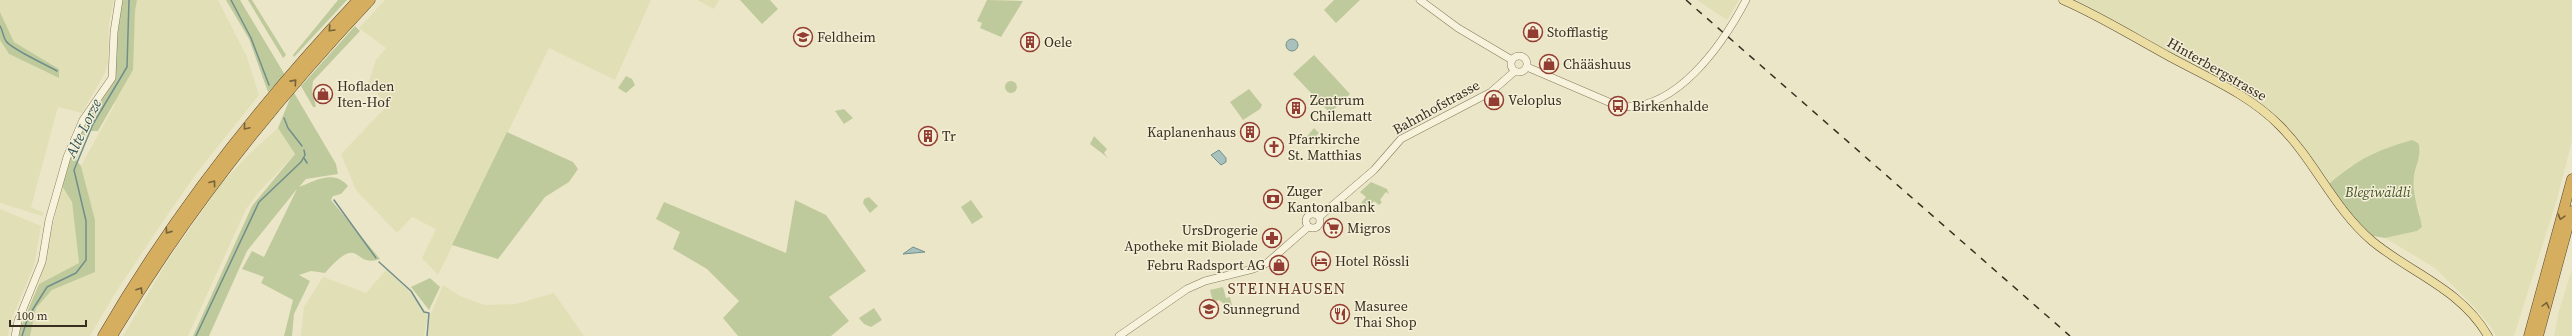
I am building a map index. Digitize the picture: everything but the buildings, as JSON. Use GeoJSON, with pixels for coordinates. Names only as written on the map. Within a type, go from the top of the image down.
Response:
{"type":"FeatureCollection","features":[{"type":"Feature","properties":{"kind":"highway"},"geometry":{"type":"LineString","coordinates":[[103,336],[164,238],[223,156],[286,79],[358,0]]}},
{"type":"Feature","properties":{"kind":"highway"},"geometry":{"type":"LineString","coordinates":[[112,336],[168,246],[228,162],[292,85],[370,0]]}},
{"type":"Feature","properties":{"kind":"highway"},"geometry":{"type":"LineString","coordinates":[[2529,336],[2572,180]]}},
{"type":"Feature","properties":{"kind":"highway"},"geometry":{"type":"LineString","coordinates":[[2538,336],[2572,211]]}},
{"type":"Feature","properties":{"kind":"main road","name":"Hinterbergstrasse"},"geometry":{"type":"LineString","coordinates":[[2063,0],[2243,97],[2271,117],[2293,140],[2338,205],[2360,230],[2384,251],[2456,297],[2475,316],[2488,336]]}},
{"type":"Feature","properties":{"kind":"street"},"geometry":{"type":"LineString","coordinates":[[15,336],[18,321],[42,262],[48,220],[67,157],[83,120],[112,78],[114,32],[120,0]]}},
{"type":"Feature","properties":{"kind":"street"},"geometry":{"type":"LineString","coordinates":[[1420,0],[1458,28],[1512,60]]}},
{"type":"Feature","properties":{"kind":"street"},"geometry":{"type":"LineString","coordinates":[[1527,67],[1618,106],[1633,106],[1653,102],[1677,88],[1698,69],[1727,31],[1746,0]]}},
{"type":"Feature","properties":{"kind":"street"},"geometry":{"type":"LineString","coordinates":[[1516,56],[1522,56],[1527,60],[1527,67],[1522,72],[1515,71],[1511,66],[1512,60],[1516,56]]}},
{"type":"Feature","properties":{"kind":"street","name":"Bahnhofstrasse"},"geometry":{"type":"LineString","coordinates":[[1319,217],[1374,170],[1402,139],[1491,92],[1515,71]]}},
{"type":"Feature","properties":{"kind":"street"},"geometry":{"type":"LineString","coordinates":[[1119,336],[1187,289],[1205,281],[1253,269],[1267,263],[1308,227],[1317,227],[1320,222],[1319,217],[1315,214],[1308,216],[1306,222],[1308,227]]}},
{"type":"Feature","properties":{"kind":"shaded area"},"geometry":{"type":"Polygon","coordinates":[[[0,0],[114,0],[109,23],[108,63],[104,75],[82,113],[58,107],[31,207],[44,213],[42,216],[0,203],[0,40],[9,54],[59,78],[59,69],[14,42],[0,12],[0,0]]]}},
{"type":"Feature","properties":{"kind":"shaded area"},"geometry":{"type":"Polygon","coordinates":[[[137,0],[218,0],[247,57],[259,95],[199,170],[168,214],[114,295],[90,336],[30,336],[36,308],[52,290],[95,272],[95,220],[81,166],[114,106],[137,0]]]}},
{"type":"Feature","properties":{"kind":"shaded area"},"geometry":{"type":"Polygon","coordinates":[[[385,0],[651,0],[615,80],[549,48],[438,275],[422,258],[436,229],[412,217],[397,233],[356,190],[341,154],[388,105],[368,84],[376,60],[386,48],[359,28],[385,0]]]}},
{"type":"Feature","properties":{"kind":"shaded area"},"geometry":{"type":"Polygon","coordinates":[[[697,0],[719,0],[714,9],[697,0]]]}},
{"type":"Feature","properties":{"kind":"shaded area"},"geometry":{"type":"Polygon","coordinates":[[[1697,0],[1739,0],[1727,20],[1697,0]]]}},
{"type":"Feature","properties":{"kind":"shaded area"},"geometry":{"type":"Polygon","coordinates":[[[2073,0],[2572,0],[2572,141],[2557,199],[2514,336],[2496,336],[2475,308],[2435,268],[2385,238],[2417,231],[2420,213],[2414,197],[2414,178],[2421,148],[2350,166],[2329,184],[2295,136],[2264,106],[2247,94],[2073,0]]]}},
{"type":"Feature","properties":{"kind":"shaded area"},"geometry":{"type":"Polygon","coordinates":[[[278,128],[295,154],[258,193],[246,209],[188,336],[123,336],[168,260],[221,184],[250,153],[278,128]]]}},
{"type":"Feature","properties":{"kind":"shaded area"},"geometry":{"type":"Polygon","coordinates":[[[62,186],[72,202],[79,263],[39,284],[62,186]]]}},
{"type":"Feature","properties":{"kind":"shaded area"},"geometry":{"type":"Polygon","coordinates":[[[0,209],[41,226],[34,266],[10,323],[8,336],[0,336],[0,209]]]}},
{"type":"Feature","properties":{"kind":"shaded area"},"geometry":{"type":"Polygon","coordinates":[[[2572,269],[2572,336],[2554,336],[2559,311],[2572,269]]]}},
{"type":"Feature","properties":{"kind":"shaded area"},"geometry":{"type":"Polygon","coordinates":[[[386,270],[409,291],[428,315],[424,336],[301,336],[304,307],[323,277],[366,293],[386,270]]]}},
{"type":"Feature","properties":{"kind":"shaded area"},"geometry":{"type":"Polygon","coordinates":[[[443,285],[460,296],[484,305],[516,304],[554,293],[584,336],[428,336],[430,316],[443,285]]]}},
{"type":"Feature","properties":{"kind":"green space"},"geometry":{"type":"Polygon","coordinates":[[[122,0],[137,0],[135,11],[133,70],[98,131],[87,131],[76,160],[81,166],[95,220],[95,272],[52,290],[36,308],[30,336],[17,336],[39,284],[79,263],[72,202],[62,186],[76,137],[99,97],[114,79],[118,14],[122,0]]]}},
{"type":"Feature","properties":{"kind":"green space"},"geometry":{"type":"Polygon","coordinates":[[[226,0],[240,0],[285,75],[268,92],[249,39],[226,0]]]}},
{"type":"Feature","properties":{"kind":"green space"},"geometry":{"type":"Polygon","coordinates":[[[248,0],[252,0],[286,55],[283,58],[248,0]]]}},
{"type":"Feature","properties":{"kind":"green space"},"geometry":{"type":"Polygon","coordinates":[[[338,0],[347,0],[294,57],[293,55],[338,0]]]}},
{"type":"Feature","properties":{"kind":"green space"},"geometry":{"type":"Polygon","coordinates":[[[740,0],[770,0],[778,9],[762,24],[740,0]]]}},
{"type":"Feature","properties":{"kind":"green space"},"geometry":{"type":"Polygon","coordinates":[[[987,0],[1023,1],[1001,37],[980,28],[982,23],[977,21],[987,0]]]}},
{"type":"Feature","properties":{"kind":"green space"},"geometry":{"type":"Polygon","coordinates":[[[1334,0],[1360,0],[1336,23],[1324,10],[1334,0]]]}},
{"type":"Feature","properties":{"kind":"green space"},"geometry":{"type":"Polygon","coordinates":[[[0,12],[14,42],[59,69],[59,78],[9,54],[0,40],[0,12]]]}},
{"type":"Feature","properties":{"kind":"green space"},"geometry":{"type":"Polygon","coordinates":[[[355,26],[360,31],[313,81],[312,90],[316,107],[313,107],[301,86],[355,26]]]}},
{"type":"Feature","properties":{"kind":"green space"},"geometry":{"type":"Polygon","coordinates":[[[1314,55],[1350,94],[1330,113],[1293,74],[1314,55]]]}},
{"type":"Feature","properties":{"kind":"green space"},"geometry":{"type":"Polygon","coordinates":[[[626,76],[632,79],[635,85],[626,93],[618,88],[626,76]]]}},
{"type":"Feature","properties":{"kind":"green space"},"geometry":{"type":"Polygon","coordinates":[[[1009,81],[1013,81],[1017,87],[1013,93],[1009,93],[1005,89],[1005,85],[1009,81]]]}},
{"type":"Feature","properties":{"kind":"green space"},"geometry":{"type":"Polygon","coordinates":[[[1249,89],[1262,105],[1260,109],[1243,120],[1230,102],[1249,89]]]}},
{"type":"Feature","properties":{"kind":"green space"},"geometry":{"type":"Polygon","coordinates":[[[293,91],[336,164],[338,174],[306,179],[299,187],[331,177],[343,181],[348,186],[341,194],[333,196],[331,200],[380,259],[371,261],[365,260],[356,254],[345,254],[325,273],[311,271],[299,275],[310,281],[294,314],[292,336],[284,336],[293,300],[261,283],[264,277],[242,269],[252,251],[264,257],[297,189],[247,251],[209,336],[193,336],[252,206],[295,154],[278,128],[293,91]]]}},
{"type":"Feature","properties":{"kind":"green space"},"geometry":{"type":"Polygon","coordinates":[[[844,109],[853,118],[844,124],[835,111],[844,109]]]}},
{"type":"Feature","properties":{"kind":"green space"},"geometry":{"type":"Polygon","coordinates":[[[1314,128],[1319,133],[1309,143],[1305,139],[1314,128]]]}},
{"type":"Feature","properties":{"kind":"green space"},"geometry":{"type":"Polygon","coordinates":[[[507,132],[573,162],[578,169],[569,182],[545,197],[498,259],[452,245],[507,132]]]}},
{"type":"Feature","properties":{"kind":"green space"},"geometry":{"type":"Polygon","coordinates":[[[1094,136],[1107,149],[1104,153],[1108,158],[1090,144],[1094,136]]]}},
{"type":"Feature","properties":{"kind":"green space","name":"Blegiwäldli"},"geometry":{"type":"Polygon","coordinates":[[[2412,140],[2418,143],[2420,151],[2414,184],[2415,196],[2422,227],[2417,231],[2385,238],[2373,236],[2354,219],[2329,184],[2348,168],[2358,162],[2377,152],[2412,140]]]}},
{"type":"Feature","properties":{"kind":"green space"},"geometry":{"type":"Polygon","coordinates":[[[1371,182],[1387,189],[1389,194],[1386,192],[1380,200],[1382,202],[1379,205],[1374,201],[1370,206],[1372,208],[1368,209],[1361,203],[1366,197],[1360,192],[1371,182]]]}},
{"type":"Feature","properties":{"kind":"green space"},"geometry":{"type":"Polygon","coordinates":[[[869,197],[878,206],[870,213],[863,203],[864,199],[869,197]]]}},
{"type":"Feature","properties":{"kind":"green space"},"geometry":{"type":"Polygon","coordinates":[[[795,200],[826,215],[866,271],[829,297],[849,321],[831,336],[738,336],[723,318],[739,301],[707,269],[673,249],[680,232],[656,219],[664,202],[786,253],[795,200]]]}},
{"type":"Feature","properties":{"kind":"green space"},"geometry":{"type":"Polygon","coordinates":[[[971,200],[983,217],[972,224],[961,207],[971,200]]]}},
{"type":"Feature","properties":{"kind":"green space"},"geometry":{"type":"Polygon","coordinates":[[[430,278],[440,287],[429,310],[411,287],[430,278]]]}},
{"type":"Feature","properties":{"kind":"green space"},"geometry":{"type":"Polygon","coordinates":[[[1223,287],[1226,298],[1230,297],[1232,305],[1227,306],[1219,300],[1213,302],[1210,290],[1223,287]]]}},
{"type":"Feature","properties":{"kind":"green space"},"geometry":{"type":"Polygon","coordinates":[[[874,308],[882,320],[871,327],[864,324],[859,318],[874,308]]]}},
{"type":"Feature","properties":{"kind":"water"},"geometry":{"type":"Polygon","coordinates":[[[1290,39],[1294,39],[1298,45],[1294,51],[1290,51],[1286,47],[1286,43],[1290,39]]]}},
{"type":"Feature","properties":{"kind":"water"},"geometry":{"type":"Polygon","coordinates":[[[1219,150],[1226,158],[1226,162],[1221,165],[1211,155],[1219,150]]]}},
{"type":"Feature","properties":{"kind":"water"},"geometry":{"type":"Polygon","coordinates":[[[913,247],[925,252],[903,254],[913,247]]]}},
{"type":"Feature","properties":{"kind":"waterway","name":"Alte Lorze"},"geometry":{"type":"LineString","coordinates":[[22,336],[28,317],[47,287],[76,273],[86,260],[86,221],[74,170],[93,124],[127,67],[129,0]]}},
{"type":"Feature","properties":{"kind":"waterway"},"geometry":{"type":"LineString","coordinates":[[231,0],[251,38],[269,85]]}},
{"type":"Feature","properties":{"kind":"waterway"},"geometry":{"type":"LineString","coordinates":[[0,26],[5,39],[9,44],[57,71]]}},
{"type":"Feature","properties":{"kind":"waterway"},"geometry":{"type":"LineString","coordinates":[[284,118],[288,128],[302,146]]}},
{"type":"Feature","properties":{"kind":"waterway"},"geometry":{"type":"LineString","coordinates":[[196,336],[259,202],[301,162],[305,155],[304,150]]}},
{"type":"Feature","properties":{"kind":"waterway"},"geometry":{"type":"LineString","coordinates":[[304,158],[307,163]]}},
{"type":"Feature","properties":{"kind":"waterway"},"geometry":{"type":"LineString","coordinates":[[334,200],[376,258]]}},
{"type":"Feature","properties":{"kind":"waterway"},"geometry":{"type":"LineString","coordinates":[[379,262],[411,291],[424,312],[429,313],[427,336]]}},
{"type":"Feature","properties":{"kind":"railway"},"geometry":{"type":"LineString","coordinates":[[1686,0],[2070,336]]}},
{"type":"Feature","properties":{"kind":"place","name":"Stofflastig"},"geometry":{"type":"Point","coordinates":[1533,32]}},
{"type":"Feature","properties":{"kind":"place","name":"Feldheim"},"geometry":{"type":"Point","coordinates":[803,37]}},
{"type":"Feature","properties":{"kind":"place","name":"Oele"},"geometry":{"type":"Point","coordinates":[1030,42]}},
{"type":"Feature","properties":{"kind":"place","name":"Chääshuus"},"geometry":{"type":"Point","coordinates":[1549,64]}},
{"type":"Feature","properties":{"kind":"place","name":"Hofladen Iten-Hof"},"geometry":{"type":"Point","coordinates":[323,94]}},
{"type":"Feature","properties":{"kind":"place","name":"Veloplus"},"geometry":{"type":"Point","coordinates":[1494,100]}},
{"type":"Feature","properties":{"kind":"place","name":"Birkenhalde"},"geometry":{"type":"Point","coordinates":[1618,106]}},
{"type":"Feature","properties":{"kind":"place","name":"Zentrum Chilematt"},"geometry":{"type":"Point","coordinates":[1296,108]}},
{"type":"Feature","properties":{"kind":"place","name":"Kaplanenhaus"},"geometry":{"type":"Point","coordinates":[1250,132]}},
{"type":"Feature","properties":{"kind":"place","name":"Tr"},"geometry":{"type":"Point","coordinates":[928,136]}},
{"type":"Feature","properties":{"kind":"place","name":"Pfarrkirche St. Matthias"},"geometry":{"type":"Point","coordinates":[1274,147]}},
{"type":"Feature","properties":{"kind":"place","name":"Zuger Kantonalbank"},"geometry":{"type":"Point","coordinates":[1273,199]}},
{"type":"Feature","properties":{"kind":"place","name":"Migros"},"geometry":{"type":"Point","coordinates":[1333,228]}},
{"type":"Feature","properties":{"kind":"place","name":"UrsDrogerie Apotheke mit Biolade"},"geometry":{"type":"Point","coordinates":[1272,238]}},
{"type":"Feature","properties":{"kind":"place","name":"Hotel Rössli"},"geometry":{"type":"Point","coordinates":[1321,261]}},
{"type":"Feature","properties":{"kind":"place","name":"Febru Radsport AG"},"geometry":{"type":"Point","coordinates":[1279,265]}},
{"type":"Feature","properties":{"kind":"place","name":"Sunnegrund"},"geometry":{"type":"Point","coordinates":[1209,309]}},
{"type":"Feature","properties":{"kind":"place","name":"Masuree Thai Shop"},"geometry":{"type":"Point","coordinates":[1340,314]}},
{"type":"Feature","properties":{"kind":"district","name":"STEINHAUSEN"},"geometry":{"type":"Point","coordinates":[1287,288]}}]}
